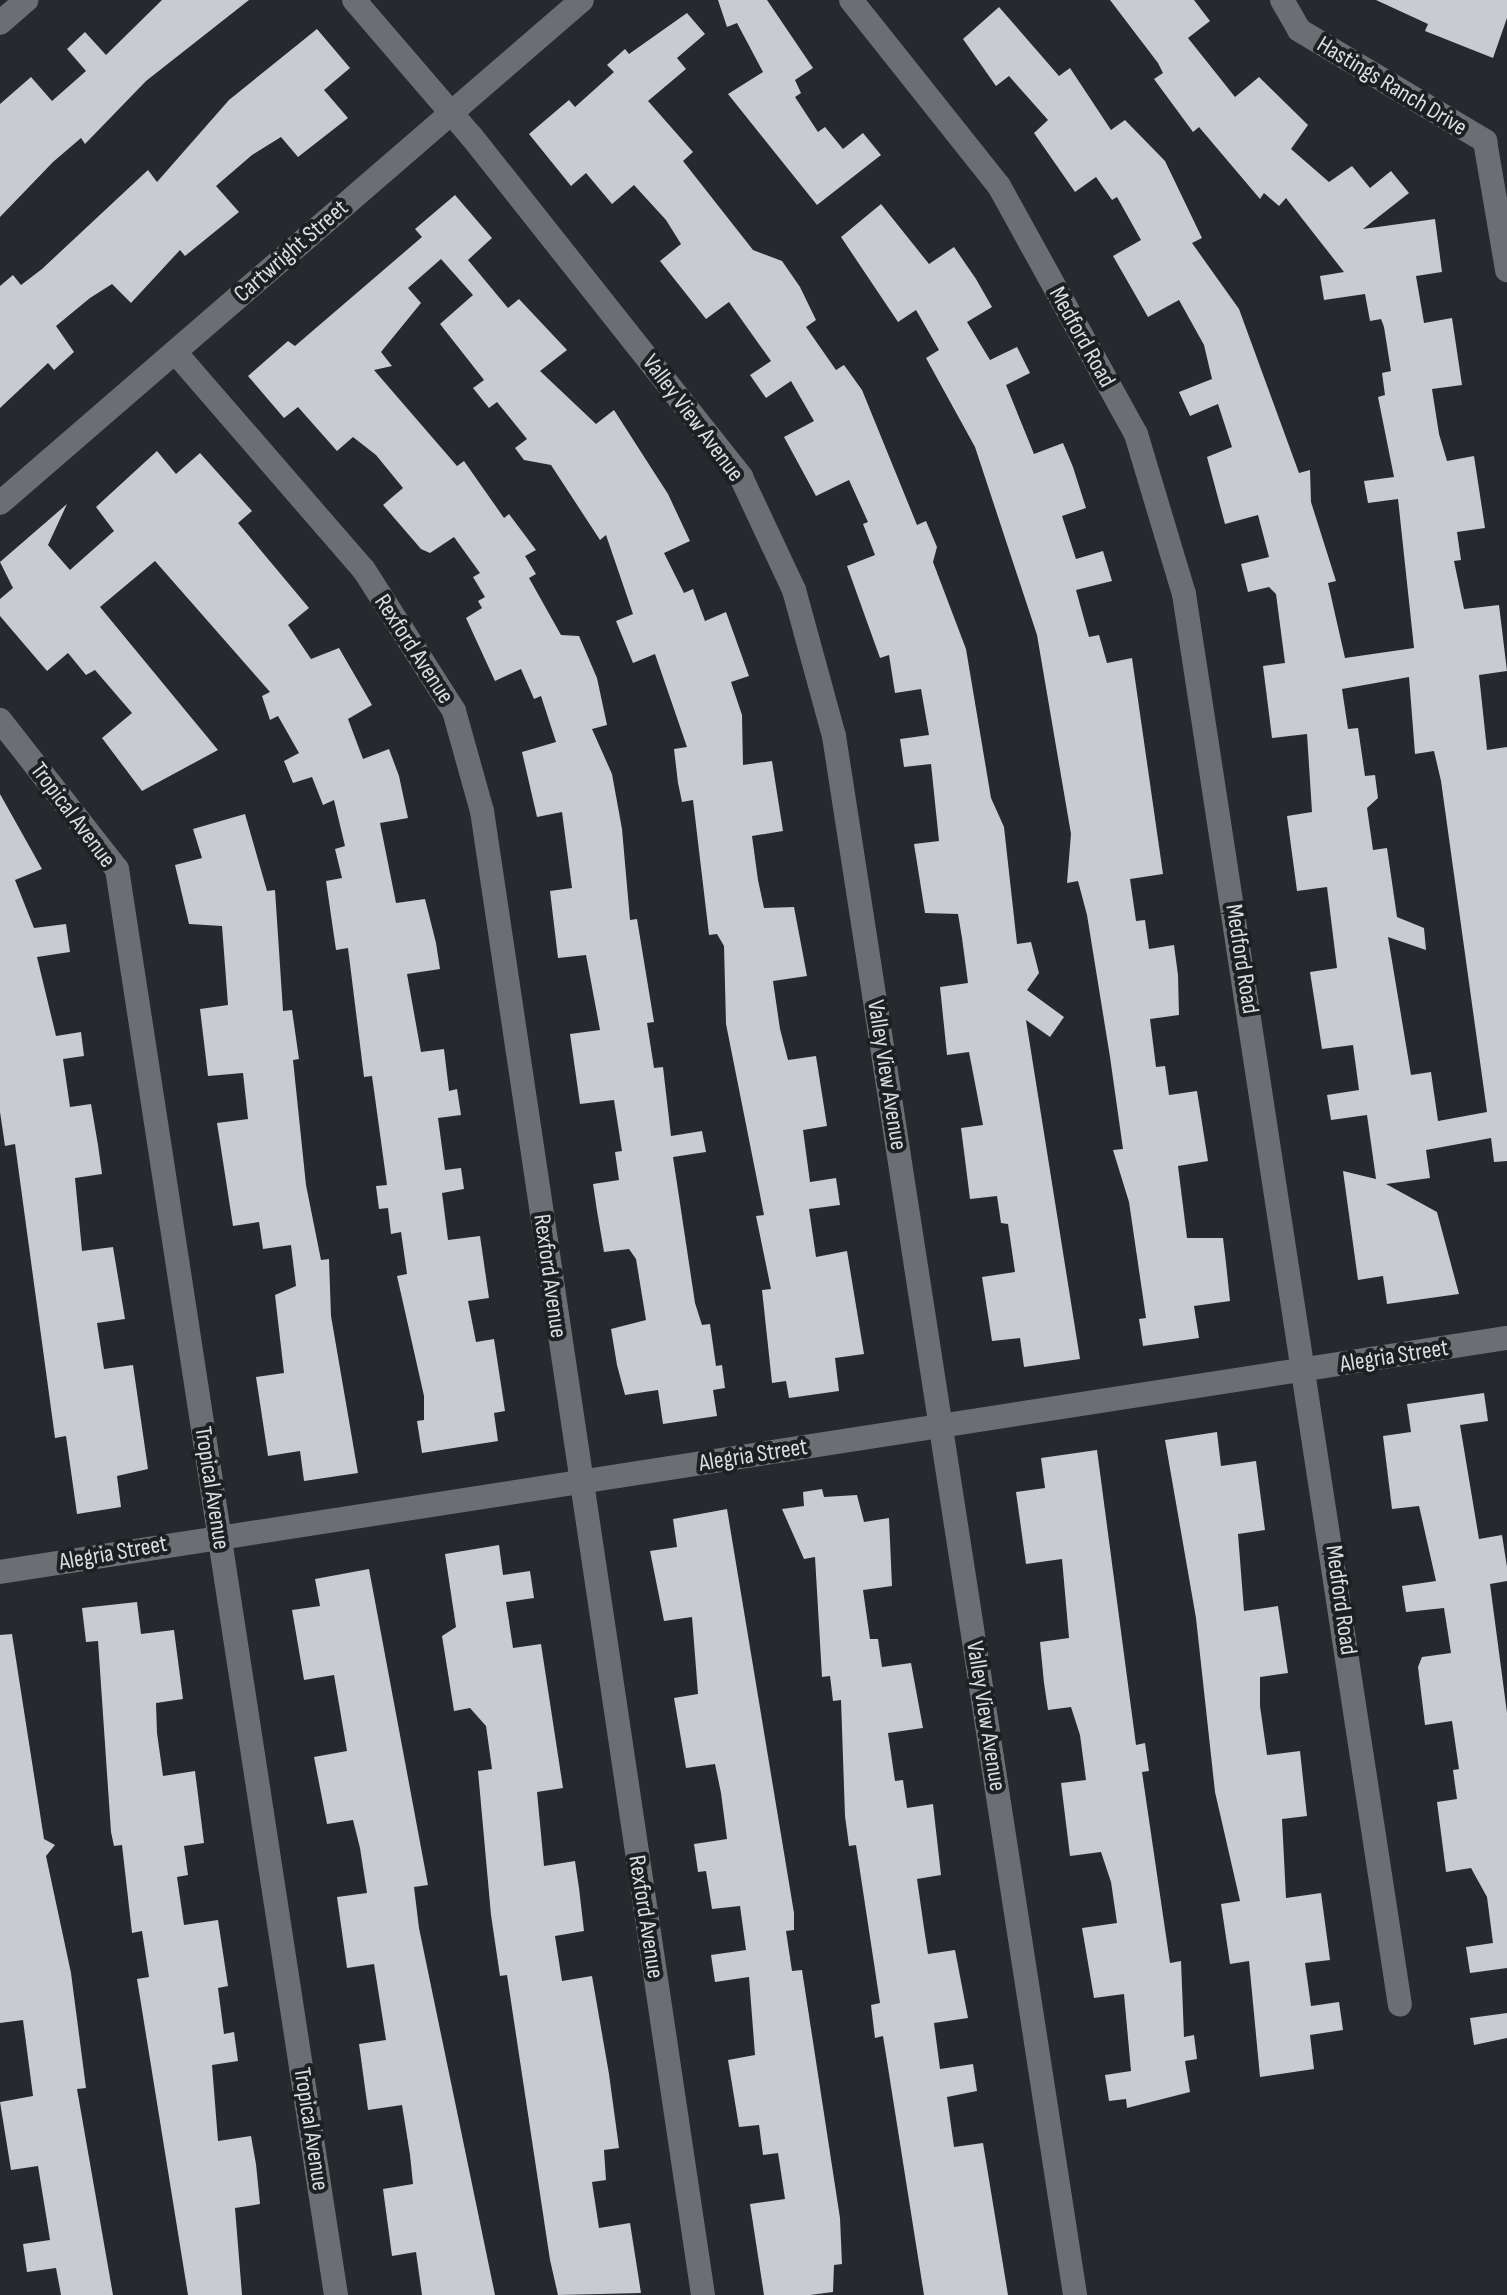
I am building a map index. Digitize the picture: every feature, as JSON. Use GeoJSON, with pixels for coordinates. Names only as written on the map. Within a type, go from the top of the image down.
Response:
{"type":"FeatureCollection","features":[{"type":"Feature","properties":{"kind":"street"},"geometry":{"type":"LineString","coordinates":[[0,23],[26,0]]}},
{"type":"Feature","properties":{"kind":"street","name":"Valley View Avenue"},"geometry":{"type":"LineString","coordinates":[[354,0],[450,111],[741,477],[794,590],[834,736],[1075,2295]]}},
{"type":"Feature","properties":{"kind":"street","name":"Cartwright Street"},"geometry":{"type":"LineString","coordinates":[[0,503],[582,0]]}},
{"type":"Feature","properties":{"kind":"street","name":"Medford Road"},"geometry":{"type":"LineString","coordinates":[[851,0],[999,186],[1136,434],[1184,594],[1308,1370],[1400,2005]]}},
{"type":"Feature","properties":{"kind":"street","name":"Hastings Ranch Drive"},"geometry":{"type":"LineString","coordinates":[[1282,0],[1299,30],[1496,145],[1507,270]]}},
{"type":"Feature","properties":{"kind":"street","name":"Rexford Avenue"},"geometry":{"type":"LineString","coordinates":[[175,352],[364,570],[454,711],[482,811],[703,2295]]}},
{"type":"Feature","properties":{"kind":"street","name":"Tropical Avenue"},"geometry":{"type":"LineString","coordinates":[[0,720],[117,869],[336,2295]]}},
{"type":"Feature","properties":{"kind":"street","name":"Alegria Street"},"geometry":{"type":"LineString","coordinates":[[0,1572],[220,1534],[1507,1338]]}},
{"type":"Feature","properties":{"kind":"building"},"geometry":{"type":"Polygon","coordinates":[[[162,0],[249,0],[146,81],[85,144],[81,138],[53,162],[0,217],[0,104],[31,77],[52,101],[86,71],[67,49],[85,32],[106,55],[162,0]]]}},
{"type":"Feature","properties":{"kind":"building"},"geometry":{"type":"Polygon","coordinates":[[[718,0],[767,0],[813,68],[795,80],[801,93],[795,97],[818,132],[825,127],[843,149],[863,133],[881,155],[817,205],[728,94],[763,72],[737,23],[727,27],[718,0]]]}},
{"type":"Feature","properties":{"kind":"building"},"geometry":{"type":"Polygon","coordinates":[[[1110,0],[1194,0],[1210,21],[1188,38],[1235,97],[1259,77],[1308,125],[1291,149],[1329,182],[1352,166],[1370,188],[1391,171],[1409,193],[1363,229],[1435,219],[1442,272],[1416,276],[1424,323],[1452,318],[1462,385],[1432,389],[1439,434],[1447,461],[1474,456],[1485,528],[1457,532],[1461,560],[1454,561],[1464,609],[1499,605],[1507,671],[1479,675],[1487,750],[1507,747],[1507,1161],[1494,1162],[1491,1138],[1426,1150],[1430,1178],[1386,1184],[1437,1212],[1459,1294],[1387,1304],[1383,1276],[1358,1280],[1343,1171],[1376,1179],[1367,1115],[1331,1120],[1327,1095],[1359,1090],[1353,1045],[1322,1049],[1310,972],[1337,968],[1327,887],[1297,891],[1287,816],[1312,812],[1307,734],[1272,738],[1263,666],[1285,663],[1276,594],[1269,587],[1248,592],[1241,564],[1269,557],[1258,515],[1225,524],[1207,457],[1232,447],[1218,404],[1190,416],[1179,392],[1212,379],[1204,345],[1179,300],[1148,317],[1113,256],[1141,240],[1117,197],[1112,200],[1096,177],[1075,192],[1034,133],[1048,120],[1009,76],[996,86],[963,39],[999,7],[1059,76],[1070,68],[1111,130],[1125,120],[1165,161],[1202,238],[1192,243],[1239,309],[1299,473],[1310,470],[1311,502],[1336,581],[1328,583],[1345,658],[1414,648],[1398,499],[1368,503],[1364,481],[1394,477],[1378,397],[1385,395],[1382,373],[1391,371],[1381,319],[1370,321],[1365,294],[1324,300],[1320,276],[1344,272],[1286,198],[1279,206],[1264,193],[1260,199],[1199,127],[1193,132],[1154,79],[1163,73],[1110,0]],[[1409,677],[1342,689],[1348,729],[1358,728],[1365,776],[1375,775],[1378,798],[1367,808],[1373,850],[1387,848],[1397,917],[1424,928],[1426,950],[1388,937],[1411,1075],[1431,1072],[1438,1121],[1487,1112],[1441,781],[1434,751],[1415,754],[1409,677]]]}},
{"type":"Feature","properties":{"kind":"building"},"geometry":{"type":"Polygon","coordinates":[[[1376,0],[1507,0],[1507,18],[1493,58],[1425,31],[1428,24],[1376,0]]]}},
{"type":"Feature","properties":{"kind":"building"},"geometry":{"type":"Polygon","coordinates":[[[687,13],[705,34],[677,58],[686,69],[648,101],[693,152],[683,161],[753,250],[782,261],[800,287],[816,320],[806,327],[836,370],[844,365],[862,390],[917,525],[926,521],[937,547],[933,562],[966,649],[991,798],[1004,827],[1017,944],[1031,942],[1039,973],[1027,990],[1064,1017],[1050,1037],[1026,1020],[1080,1359],[1024,1367],[1020,1338],[992,1341],[982,1277],[1015,1272],[1008,1224],[1001,1223],[997,1196],[970,1199],[961,1128],[983,1125],[969,1052],[947,1055],[940,987],[968,983],[962,938],[958,914],[925,913],[914,844],[939,841],[931,764],[904,767],[900,739],[929,735],[921,689],[895,693],[889,655],[880,658],[847,566],[875,555],[863,524],[868,522],[849,480],[816,496],[784,437],[814,421],[791,381],[766,398],[750,375],[771,361],[729,302],[706,319],[660,261],[681,244],[666,220],[634,185],[612,204],[586,173],[571,186],[529,134],[569,100],[575,107],[614,72],[607,65],[625,49],[629,54],[687,13]]]}},
{"type":"Feature","properties":{"kind":"building"},"geometry":{"type":"Polygon","coordinates":[[[317,29],[350,68],[324,90],[348,118],[298,157],[281,137],[252,155],[216,186],[239,212],[185,256],[180,250],[131,303],[112,284],[90,298],[56,326],[74,352],[54,370],[48,363],[0,408],[0,286],[13,275],[21,285],[42,269],[148,170],[157,182],[229,100],[317,29]]]}},
{"type":"Feature","properties":{"kind":"building"},"geometry":{"type":"Polygon","coordinates":[[[455,195],[492,238],[468,260],[508,308],[519,299],[567,350],[540,371],[596,424],[614,410],[668,494],[690,541],[664,553],[684,593],[693,589],[705,621],[726,612],[749,676],[731,682],[742,715],[743,765],[772,761],[783,831],[752,836],[758,880],[764,908],[794,907],[807,976],[773,981],[780,1029],[788,1060],[816,1056],[827,1126],[803,1130],[810,1182],[836,1178],[840,1205],[809,1209],[816,1257],[847,1251],[864,1354],[835,1358],[839,1391],[789,1398],[786,1381],[772,1383],[762,1290],[771,1289],[756,1216],[764,1215],[726,1024],[724,946],[717,934],[709,935],[693,800],[682,802],[678,783],[674,749],[687,747],[655,654],[633,663],[616,621],[633,614],[606,535],[600,540],[551,465],[524,460],[515,448],[527,439],[497,402],[489,408],[473,388],[484,380],[440,324],[473,295],[441,259],[408,288],[421,303],[381,352],[392,366],[374,370],[457,466],[464,461],[504,518],[509,514],[536,550],[525,556],[536,574],[529,578],[561,635],[579,636],[597,678],[607,725],[592,729],[612,774],[622,829],[630,920],[637,919],[654,1022],[647,1023],[654,1068],[663,1067],[671,1136],[702,1131],[706,1152],[673,1157],[695,1303],[702,1325],[710,1324],[716,1366],[722,1365],[725,1388],[713,1390],[717,1416],[663,1424],[658,1390],[625,1395],[617,1365],[611,1329],[646,1320],[636,1259],[629,1249],[604,1252],[597,1211],[593,1184],[619,1180],[615,1152],[622,1151],[614,1100],[580,1104],[570,1034],[600,1030],[586,955],[558,958],[550,891],[572,888],[562,812],[537,817],[522,752],[556,742],[541,696],[534,699],[521,669],[495,681],[466,618],[482,608],[478,601],[485,597],[473,577],[480,573],[454,537],[430,553],[421,549],[383,505],[403,488],[376,455],[353,437],[337,451],[298,407],[284,418],[248,376],[288,341],[295,346],[422,237],[415,229],[455,195]]]}},
{"type":"Feature","properties":{"kind":"building"},"geometry":{"type":"Polygon","coordinates":[[[881,204],[929,264],[954,247],[976,279],[992,307],[967,322],[990,360],[1017,347],[1030,373],[1006,385],[1034,454],[1063,443],[1086,508],[1062,516],[1076,559],[1103,551],[1112,581],[1076,590],[1089,637],[1099,635],[1107,663],[1132,658],[1163,874],[1130,879],[1136,921],[1145,920],[1149,949],[1174,945],[1178,975],[1179,1015],[1150,1019],[1156,1067],[1165,1066],[1169,1095],[1197,1091],[1208,1161],[1178,1166],[1187,1238],[1223,1238],[1230,1301],[1194,1306],[1199,1338],[1143,1346],[1139,1319],[1146,1318],[1129,1202],[1113,1150],[1123,1149],[1110,1057],[1087,915],[1078,881],[1067,883],[1071,834],[1037,635],[975,447],[926,358],[939,350],[916,310],[898,322],[841,237],[881,204]]]}},
{"type":"Feature","properties":{"kind":"building"},"geometry":{"type":"Polygon","coordinates":[[[157,451],[176,474],[200,453],[252,511],[238,523],[309,608],[288,625],[311,659],[339,648],[372,705],[348,719],[363,759],[389,749],[399,776],[408,818],[380,823],[396,903],[425,899],[436,943],[440,969],[407,974],[421,1052],[444,1049],[449,1091],[457,1089],[461,1115],[438,1118],[445,1170],[461,1168],[464,1189],[442,1193],[448,1240],[480,1236],[489,1298],[468,1301],[476,1342],[494,1339],[505,1411],[494,1413],[498,1441],[422,1453],[417,1421],[424,1420],[424,1396],[397,1276],[407,1274],[401,1232],[391,1234],[388,1208],[379,1209],[376,1186],[387,1185],[372,1076],[364,1077],[348,948],[336,950],[326,881],[342,878],[335,849],[345,846],[334,800],[323,805],[312,777],[293,783],[284,761],[299,753],[278,716],[270,720],[262,696],[270,692],[155,561],[100,607],[218,750],[142,791],[102,738],[132,713],[95,670],[86,675],[68,653],[47,671],[0,616],[0,599],[13,588],[0,562],[67,504],[48,545],[70,570],[114,531],[96,507],[157,451]]]}},
{"type":"Feature","properties":{"kind":"building"},"geometry":{"type":"Polygon","coordinates":[[[0,794],[42,869],[15,880],[34,928],[66,924],[70,952],[37,957],[56,1036],[81,1032],[84,1056],[63,1059],[70,1107],[91,1104],[102,1174],[75,1178],[82,1251],[113,1247],[125,1319],[97,1323],[104,1369],[133,1365],[148,1469],[117,1476],[121,1507],[77,1514],[66,1436],[55,1438],[15,1144],[5,1146],[0,1112],[0,794]]]}},
{"type":"Feature","properties":{"kind":"building"},"geometry":{"type":"Polygon","coordinates":[[[245,814],[267,891],[275,890],[283,1011],[292,1010],[299,1059],[293,1060],[306,1185],[321,1260],[329,1259],[331,1316],[358,1473],[304,1481],[300,1451],[268,1456],[256,1377],[284,1373],[275,1295],[296,1286],[291,1245],[263,1249],[259,1222],[233,1226],[217,1123],[248,1119],[243,1073],[208,1076],[200,1009],[228,1005],[222,926],[189,924],[175,865],[202,858],[193,829],[245,814]]]}},
{"type":"Feature","properties":{"kind":"building"},"geometry":{"type":"Polygon","coordinates":[[[1484,1393],[1488,1421],[1460,1425],[1479,1539],[1502,1535],[1507,1567],[1507,1581],[1490,1584],[1507,1713],[1507,1968],[1470,1973],[1466,1947],[1493,1943],[1487,1897],[1471,1868],[1446,1872],[1437,1802],[1457,1799],[1453,1770],[1459,1769],[1452,1721],[1425,1725],[1418,1667],[1422,1657],[1451,1653],[1444,1608],[1406,1612],[1402,1586],[1436,1581],[1419,1506],[1392,1509],[1383,1436],[1411,1432],[1407,1404],[1484,1393]]]}},
{"type":"Feature","properties":{"kind":"building"},"geometry":{"type":"Polygon","coordinates":[[[1217,1432],[1221,1466],[1256,1461],[1265,1530],[1238,1534],[1244,1611],[1278,1606],[1288,1673],[1260,1677],[1260,1706],[1267,1755],[1300,1751],[1307,1816],[1282,1819],[1286,1898],[1321,1893],[1330,1960],[1305,1963],[1311,2006],[1339,2002],[1343,2030],[1310,2035],[1314,2069],[1260,2077],[1249,1961],[1230,1964],[1221,1904],[1240,1901],[1215,1792],[1196,1618],[1165,1440],[1217,1432]]]}},
{"type":"Feature","properties":{"kind":"building"},"geometry":{"type":"Polygon","coordinates":[[[1097,1450],[1136,1745],[1145,1743],[1149,1771],[1142,1772],[1170,1963],[1181,1961],[1184,2037],[1194,2035],[1197,2059],[1185,2061],[1190,2092],[1127,2108],[1126,2099],[1109,2101],[1105,2075],[1131,2071],[1124,1994],[1094,1998],[1082,1928],[1117,1923],[1111,1882],[1101,1852],[1070,1856],[1061,1783],[1086,1780],[1080,1735],[1071,1707],[1048,1710],[1044,1683],[1040,1642],[1069,1638],[1062,1559],[1026,1564],[1016,1492],[1045,1488],[1041,1458],[1097,1450]]]}},
{"type":"Feature","properties":{"kind":"building"},"geometry":{"type":"Polygon","coordinates":[[[822,1489],[824,1497],[857,1495],[864,1522],[889,1518],[892,1586],[863,1590],[870,1639],[878,1639],[882,1667],[911,1663],[923,1728],[888,1733],[895,1781],[903,1780],[907,1808],[933,1804],[941,1875],[917,1879],[928,1954],[955,1950],[968,2018],[934,2023],[940,2069],[973,2064],[977,2091],[947,2097],[954,2147],[983,2143],[1008,2295],[924,2295],[883,2036],[875,2038],[871,2005],[880,2003],[856,1845],[849,1846],[845,1816],[841,1700],[833,1701],[830,1676],[822,1677],[815,1557],[804,1559],[782,1509],[804,1506],[803,1492],[822,1489]]]}},
{"type":"Feature","properties":{"kind":"building"},"geometry":{"type":"Polygon","coordinates":[[[727,1509],[794,1913],[794,1930],[786,1931],[792,1971],[802,1970],[840,2218],[842,2264],[834,2265],[833,2292],[810,2295],[764,2295],[750,2204],[785,2199],[778,2153],[763,2155],[759,2125],[739,2127],[728,2060],[755,2055],[749,1977],[715,1982],[711,1955],[746,1950],[740,1906],[712,1909],[706,1871],[698,1872],[694,1844],[727,1839],[721,1793],[715,1764],[686,1768],[674,1698],[698,1694],[692,1617],[664,1621],[650,1551],[677,1547],[673,1519],[727,1509]]]}},
{"type":"Feature","properties":{"kind":"building"},"geometry":{"type":"Polygon","coordinates":[[[499,1545],[503,1575],[530,1571],[534,1598],[506,1602],[513,1648],[541,1644],[563,1788],[537,1792],[544,1866],[575,1861],[579,1888],[584,1931],[555,1936],[562,1981],[592,1976],[609,2074],[619,2148],[604,2150],[606,2180],[592,2182],[599,2228],[630,2223],[641,2293],[558,2295],[550,2260],[507,1975],[500,1976],[491,1915],[478,1771],[492,1769],[486,1726],[470,1708],[454,1711],[442,1636],[456,1627],[445,1554],[499,1545]]]}},
{"type":"Feature","properties":{"kind":"building"},"geometry":{"type":"Polygon","coordinates":[[[369,1569],[428,1885],[414,1887],[419,1928],[495,2295],[422,2295],[416,2252],[392,2256],[383,2189],[413,2184],[410,2155],[402,2105],[368,2110],[359,2044],[386,2040],[374,1964],[347,1968],[337,1897],[367,1893],[353,1820],[327,1824],[314,1757],[347,1751],[334,1675],[304,1680],[292,1610],[320,1606],[315,1579],[369,1569]]]}},
{"type":"Feature","properties":{"kind":"building"},"geometry":{"type":"Polygon","coordinates":[[[137,1602],[141,1634],[174,1630],[183,1699],[156,1703],[163,1776],[195,1771],[204,1843],[184,1846],[188,1875],[177,1877],[184,1925],[218,1920],[228,1986],[218,1988],[224,2034],[234,2032],[238,2061],[212,2065],[218,2141],[251,2136],[256,2164],[260,2204],[235,2208],[242,2295],[188,2295],[137,1979],[149,1977],[142,1931],[132,1933],[122,1845],[114,1846],[111,1832],[98,1641],[86,1642],[82,1608],[137,1602]]]}},
{"type":"Feature","properties":{"kind":"building"},"geometry":{"type":"Polygon","coordinates":[[[12,1634],[44,1839],[55,1845],[46,1856],[71,1973],[86,2088],[77,2089],[113,2295],[61,2295],[56,2268],[27,2272],[23,2244],[50,2240],[38,2166],[11,2170],[0,2102],[33,2096],[23,2020],[0,2023],[0,1635],[12,1634]]]}},
{"type":"Feature","properties":{"kind":"building"},"geometry":{"type":"Polygon","coordinates":[[[1507,2013],[1507,2038],[1474,2045],[1470,2018],[1507,2013]]]}}]}
